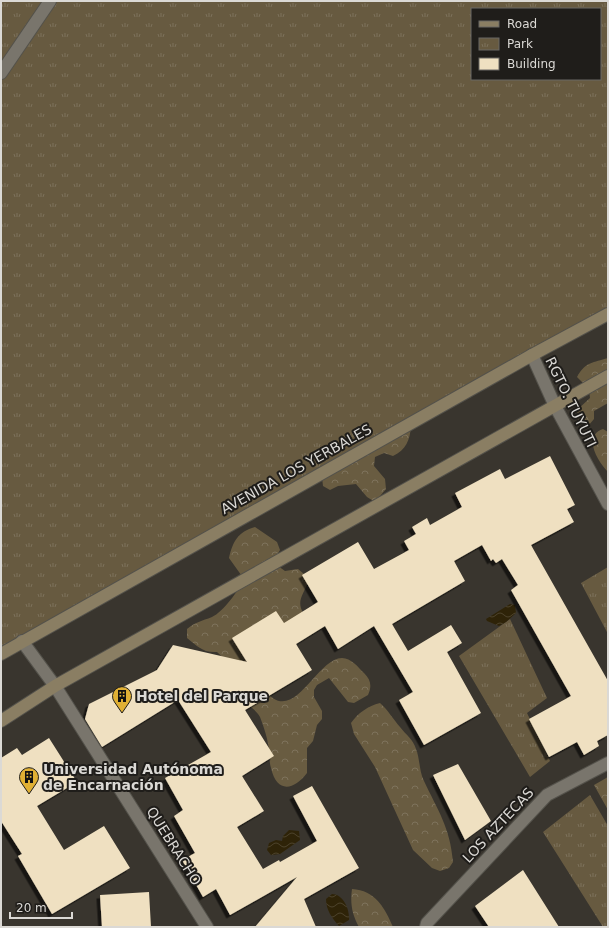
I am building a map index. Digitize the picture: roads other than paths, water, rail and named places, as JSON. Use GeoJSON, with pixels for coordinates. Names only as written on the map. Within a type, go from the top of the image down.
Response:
{"type":"FeatureCollection","features":[{"type":"Feature","properties":{"kind":"street"},"geometry":{"type":"LineString","coordinates":[[1,73],[50,1]]}},
{"type":"Feature","properties":{"kind":"street","name":"AVENIDA LOS YERBALES"},"geometry":{"type":"LineString","coordinates":[[1,654],[22,640],[608,314]]}},
{"type":"Feature","properties":{"kind":"street","name":"RGTO. TUYUTI"},"geometry":{"type":"LineString","coordinates":[[532,355],[555,406],[608,504]]}},
{"type":"Feature","properties":{"kind":"street"},"geometry":{"type":"LineString","coordinates":[[1,721],[55,686],[608,376]]}},
{"type":"Feature","properties":{"kind":"street","name":"QUEBRACHO"},"geometry":{"type":"LineString","coordinates":[[22,640],[55,686],[207,927]]}},
{"type":"Feature","properties":{"kind":"street","name":"LOS AZTECAS"},"geometry":{"type":"LineString","coordinates":[[426,927],[428,923],[547,794],[608,763]]}},
{"type":"Feature","properties":{"kind":"water"},"geometry":{"type":"Polygon","coordinates":[[[510,604],[515,605],[516,613],[506,622],[499,626],[487,621],[486,619],[510,604]]]}},
{"type":"Feature","properties":{"kind":"water"},"geometry":{"type":"Polygon","coordinates":[[[289,830],[299,831],[300,840],[280,854],[271,855],[267,850],[269,843],[276,840],[282,841],[283,836],[289,830]]]}},
{"type":"Feature","properties":{"kind":"water"},"geometry":{"type":"Polygon","coordinates":[[[332,894],[342,899],[348,911],[349,920],[339,926],[327,907],[326,899],[332,894]]]}},
{"type":"Feature","properties":{"kind":"place","name":"Hotel del Parque"},"geometry":{"type":"Point","coordinates":[122,713]}},
{"type":"Feature","properties":{"kind":"place","name":"Universidad Autónoma de Encarnación"},"geometry":{"type":"Point","coordinates":[29,794]}}]}
